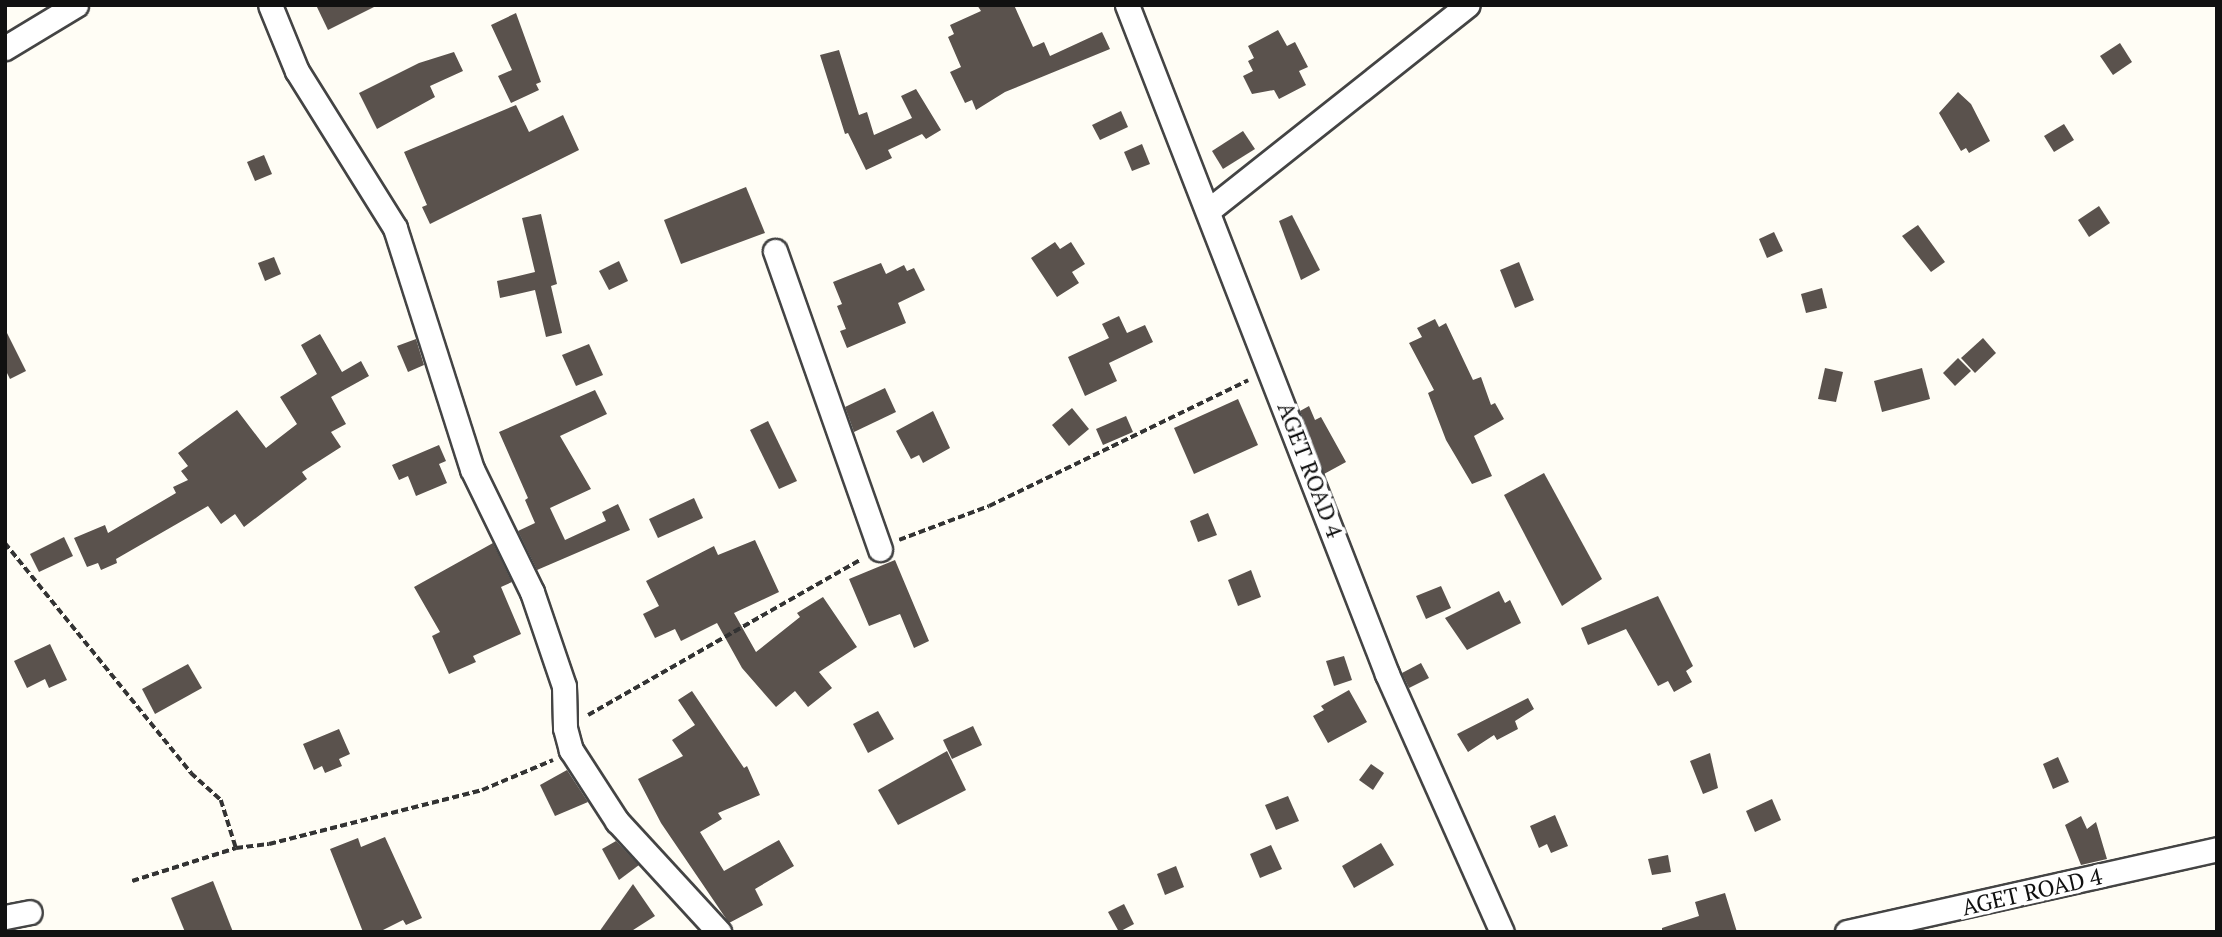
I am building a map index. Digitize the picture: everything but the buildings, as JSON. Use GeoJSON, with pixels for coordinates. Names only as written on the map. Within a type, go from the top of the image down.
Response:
{"type":"FeatureCollection","features":[{"type":"Feature","properties":{"kind":"street"},"geometry":{"type":"LineString","coordinates":[[5,48],[76,5]]}},
{"type":"Feature","properties":{"kind":"street"},"geometry":{"type":"LineString","coordinates":[[270,5],[297,71],[395,228],[472,469],[532,592],[565,686],[568,739],[617,821],[719,932]]}},
{"type":"Feature","properties":{"kind":"street","name":"AGET ROAD 4"},"geometry":{"type":"LineString","coordinates":[[1127,5],[1272,369],[1387,674],[1502,932]]}},
{"type":"Feature","properties":{"kind":"street"},"geometry":{"type":"LineString","coordinates":[[1209,210],[1468,5]]}},
{"type":"Feature","properties":{"kind":"street"},"geometry":{"type":"LineString","coordinates":[[775,251],[880,549]]}},
{"type":"Feature","properties":{"kind":"street","name":"AGET ROAD 4"},"geometry":{"type":"LineString","coordinates":[[1847,932],[2217,849]]}},
{"type":"Feature","properties":{"kind":"street"},"geometry":{"type":"LineString","coordinates":[[5,917],[30,912]]}},
{"type":"Feature","properties":{"kind":"path"},"geometry":{"type":"LineString","coordinates":[[132,881],[236,848],[269,844],[482,790],[880,549],[989,506],[1272,369]]}},
{"type":"Feature","properties":{"kind":"path"},"geometry":{"type":"LineString","coordinates":[[5,543],[191,773],[220,800],[236,848]]}}]}
